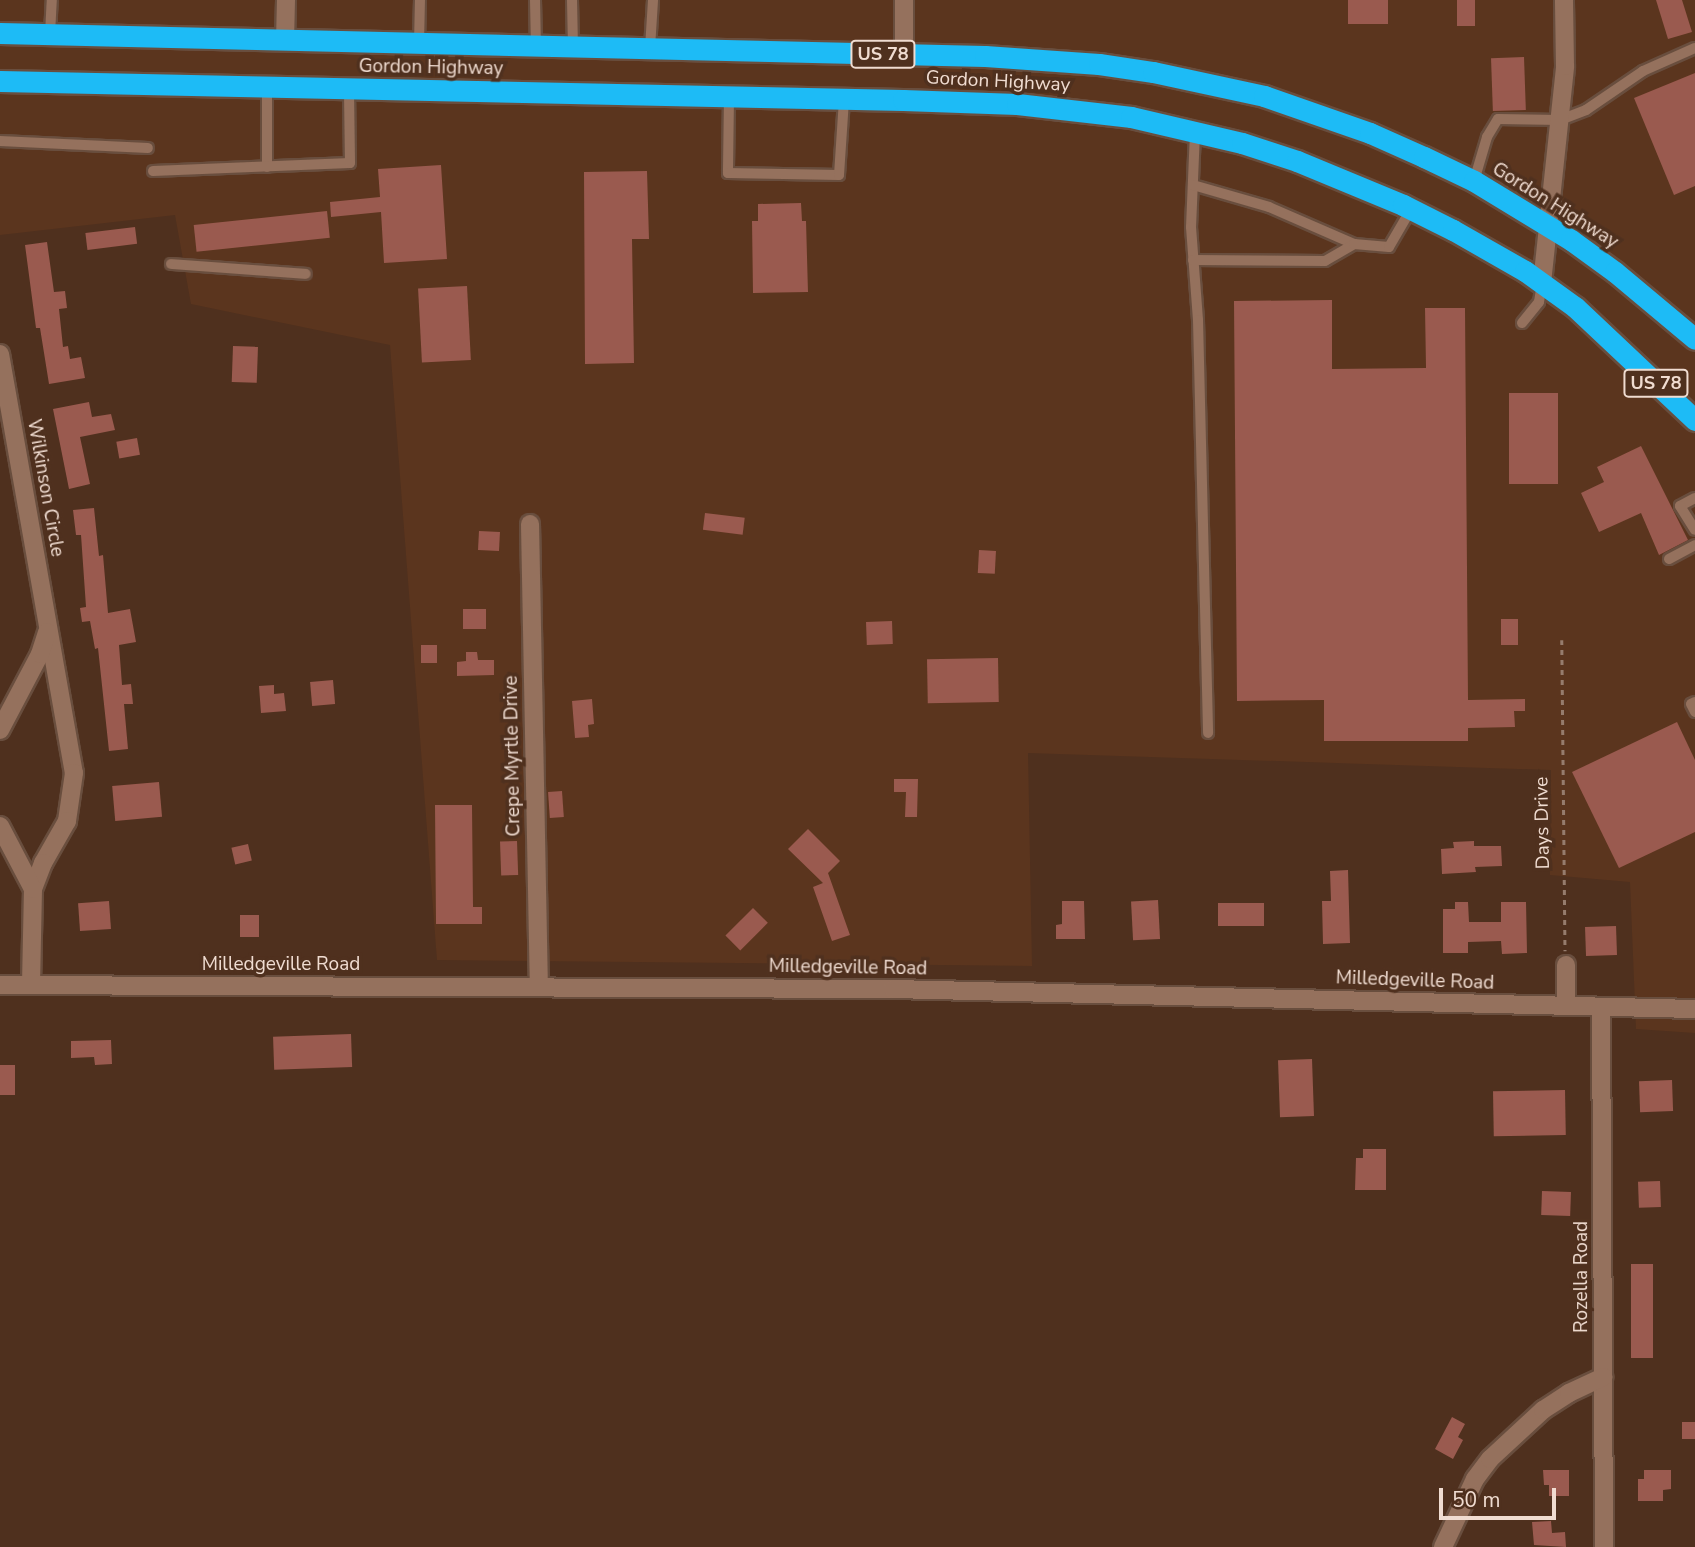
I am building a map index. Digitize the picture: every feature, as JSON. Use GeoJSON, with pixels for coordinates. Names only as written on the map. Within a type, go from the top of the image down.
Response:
{"type":"FeatureCollection","features":[{"type":"Feature","properties":{"kind":"highway","name":"Gordon Highway"},"geometry":{"type":"LineString","coordinates":[[0,33],[904,54],[1099,64],[1207,82],[1317,113],[1413,152],[1474,181],[1549,226],[1615,272],[1695,339]]}},
{"type":"Feature","properties":{"kind":"highway","name":"Gordon Highway"},"geometry":{"type":"LineString","coordinates":[[0,81],[844,99],[1076,109],[1195,131],[1297,161],[1411,209],[1503,258],[1575,307],[1695,420]]}},
{"type":"Feature","properties":{"kind":"street"},"geometry":{"type":"LineString","coordinates":[[285,41],[286,0]]}},
{"type":"Feature","properties":{"kind":"street"},"geometry":{"type":"LineString","coordinates":[[904,0],[904,54]]}},
{"type":"Feature","properties":{"kind":"street"},"geometry":{"type":"LineString","coordinates":[[1542,283],[1560,120],[1564,66],[1564,0]]}},
{"type":"Feature","properties":{"kind":"street","name":"Wilkinson Circle"},"geometry":{"type":"LineString","coordinates":[[0,354],[74,781],[67,821],[43,863],[33,889],[31,985]]}},
{"type":"Feature","properties":{"kind":"street","name":"Crepe Myrtle Drive"},"geometry":{"type":"LineString","coordinates":[[530,524],[539,987]]}},
{"type":"Feature","properties":{"kind":"street"},"geometry":{"type":"LineString","coordinates":[[0,730],[40,654],[48,629]]}},
{"type":"Feature","properties":{"kind":"street","name":"Wilkinson Circle"},"geometry":{"type":"LineString","coordinates":[[0,826],[33,889]]}},
{"type":"Feature","properties":{"kind":"street"},"geometry":{"type":"LineString","coordinates":[[1566,965],[1566,1006]]}},
{"type":"Feature","properties":{"kind":"street","name":"Milledgeville Road"},"geometry":{"type":"LineString","coordinates":[[0,985],[905,989],[1695,1009]]}},
{"type":"Feature","properties":{"kind":"street","name":"Rozella Road"},"geometry":{"type":"LineString","coordinates":[[1601,1007],[1604,1547]]}},
{"type":"Feature","properties":{"kind":"street"},"geometry":{"type":"LineString","coordinates":[[1443,1547],[1475,1479],[1490,1459],[1543,1410],[1569,1392],[1603,1377]]}},
{"type":"Feature","properties":{"kind":"lane"},"geometry":{"type":"LineString","coordinates":[[50,34],[52,0]]}},
{"type":"Feature","properties":{"kind":"lane"},"geometry":{"type":"LineString","coordinates":[[419,44],[420,0]]}},
{"type":"Feature","properties":{"kind":"lane"},"geometry":{"type":"LineString","coordinates":[[535,0],[536,46]]}},
{"type":"Feature","properties":{"kind":"lane"},"geometry":{"type":"LineString","coordinates":[[572,0],[573,47]]}},
{"type":"Feature","properties":{"kind":"lane"},"geometry":{"type":"LineString","coordinates":[[650,49],[653,0]]}},
{"type":"Feature","properties":{"kind":"lane"},"geometry":{"type":"LineString","coordinates":[[1474,181],[1487,136],[1497,118],[1560,120],[1586,110],[1643,71],[1695,48]]}},
{"type":"Feature","properties":{"kind":"lane"},"geometry":{"type":"LineString","coordinates":[[267,87],[267,167]]}},
{"type":"Feature","properties":{"kind":"lane"},"geometry":{"type":"LineString","coordinates":[[153,171],[350,163],[349,89]]}},
{"type":"Feature","properties":{"kind":"lane"},"geometry":{"type":"LineString","coordinates":[[729,97],[728,173],[839,175],[844,99]]}},
{"type":"Feature","properties":{"kind":"lane"},"geometry":{"type":"LineString","coordinates":[[1195,131],[1193,260],[1198,320],[1208,733]]}},
{"type":"Feature","properties":{"kind":"lane"},"geometry":{"type":"LineString","coordinates":[[0,141],[148,148]]}},
{"type":"Feature","properties":{"kind":"lane"},"geometry":{"type":"LineString","coordinates":[[1193,185],[1269,207],[1354,244],[1389,247],[1411,209]]}},
{"type":"Feature","properties":{"kind":"lane"},"geometry":{"type":"LineString","coordinates":[[1193,260],[1325,261],[1354,244]]}},
{"type":"Feature","properties":{"kind":"lane"},"geometry":{"type":"LineString","coordinates":[[171,264],[306,274]]}},
{"type":"Feature","properties":{"kind":"lane"},"geometry":{"type":"LineString","coordinates":[[1521,323],[1539,302],[1542,283]]}},
{"type":"Feature","properties":{"kind":"lane"},"geometry":{"type":"LineString","coordinates":[[1695,498],[1680,506],[1695,530]]}},
{"type":"Feature","properties":{"kind":"lane"},"geometry":{"type":"LineString","coordinates":[[1669,559],[1695,545]]}},
{"type":"Feature","properties":{"kind":"lane"},"geometry":{"type":"LineString","coordinates":[[1695,702],[1691,704],[1695,712]]}},
{"type":"Feature","properties":{"kind":"path","name":"Days Drive"},"geometry":{"type":"LineString","coordinates":[[1562,640],[1566,965]]}},
{"type":"Feature","properties":{"kind":"shaded area"},"geometry":{"type":"Polygon","coordinates":[[[0,0],[1695,0],[1695,1033],[1636,1029],[1630,882],[1550,875],[1551,770],[1028,753],[1032,966],[437,960],[390,345],[191,304],[175,215],[0,235],[0,0]]]}},
{"type":"Feature","properties":{"kind":"building"},"geometry":{"type":"Polygon","coordinates":[[[1348,0],[1388,0],[1388,24],[1348,24],[1348,0]]]}},
{"type":"Feature","properties":{"kind":"building"},"geometry":{"type":"Polygon","coordinates":[[[1457,0],[1475,0],[1475,26],[1457,26],[1457,0]]]}},
{"type":"Feature","properties":{"kind":"building"},"geometry":{"type":"Polygon","coordinates":[[[1656,0],[1682,0],[1692,32],[1668,39],[1656,0]]]}},
{"type":"Feature","properties":{"kind":"building"},"geometry":{"type":"Polygon","coordinates":[[[1524,57],[1526,110],[1493,111],[1491,58],[1524,57]]]}},
{"type":"Feature","properties":{"kind":"building"},"geometry":{"type":"Polygon","coordinates":[[[1695,73],[1695,186],[1674,195],[1634,98],[1695,73]]]}},
{"type":"Feature","properties":{"kind":"building"},"geometry":{"type":"Polygon","coordinates":[[[441,165],[447,259],[384,263],[381,212],[331,217],[330,202],[380,197],[378,169],[441,165]]]}},
{"type":"Feature","properties":{"kind":"building"},"geometry":{"type":"Polygon","coordinates":[[[647,171],[649,239],[632,239],[634,363],[585,364],[584,172],[647,171]]]}},
{"type":"Feature","properties":{"kind":"building"},"geometry":{"type":"Polygon","coordinates":[[[801,203],[802,221],[806,221],[808,292],[753,293],[752,221],[758,221],[758,204],[801,203]]]}},
{"type":"Feature","properties":{"kind":"building"},"geometry":{"type":"Polygon","coordinates":[[[327,211],[330,238],[197,252],[194,225],[327,211]]]}},
{"type":"Feature","properties":{"kind":"building"},"geometry":{"type":"Polygon","coordinates":[[[135,227],[137,244],[87,250],[85,233],[135,227]]]}},
{"type":"Feature","properties":{"kind":"building"},"geometry":{"type":"Polygon","coordinates":[[[47,242],[54,292],[65,291],[67,308],[59,309],[63,347],[68,346],[70,359],[81,357],[85,378],[49,384],[40,328],[36,328],[25,245],[47,242]]]}},
{"type":"Feature","properties":{"kind":"building"},"geometry":{"type":"Polygon","coordinates":[[[467,286],[471,360],[422,362],[418,289],[467,286]]]}},
{"type":"Feature","properties":{"kind":"building"},"geometry":{"type":"Polygon","coordinates":[[[1332,300],[1332,369],[1426,368],[1425,308],[1465,308],[1468,700],[1525,699],[1525,711],[1514,711],[1515,727],[1468,728],[1468,741],[1324,741],[1324,700],[1237,701],[1234,301],[1332,300]]]}},
{"type":"Feature","properties":{"kind":"building"},"geometry":{"type":"Polygon","coordinates":[[[233,346],[258,347],[257,383],[232,382],[233,346]]]}},
{"type":"Feature","properties":{"kind":"building"},"geometry":{"type":"Polygon","coordinates":[[[1509,393],[1558,393],[1558,484],[1509,484],[1509,393]]]}},
{"type":"Feature","properties":{"kind":"building"},"geometry":{"type":"Polygon","coordinates":[[[89,402],[92,417],[111,414],[115,430],[80,437],[90,484],[69,489],[53,409],[89,402]]]}},
{"type":"Feature","properties":{"kind":"building"},"geometry":{"type":"Polygon","coordinates":[[[137,438],[140,455],[119,458],[116,442],[137,438]]]}},
{"type":"Feature","properties":{"kind":"building"},"geometry":{"type":"Polygon","coordinates":[[[1641,446],[1688,540],[1659,555],[1641,513],[1599,532],[1581,493],[1604,482],[1597,467],[1641,446]]]}},
{"type":"Feature","properties":{"kind":"building"},"geometry":{"type":"Polygon","coordinates":[[[94,508],[99,556],[103,555],[108,613],[130,609],[136,642],[119,645],[122,685],[131,684],[133,704],[124,704],[128,749],[109,751],[98,648],[95,649],[90,621],[82,622],[80,608],[86,607],[81,535],[76,535],[73,510],[94,508]]]}},
{"type":"Feature","properties":{"kind":"building"},"geometry":{"type":"Polygon","coordinates":[[[705,513],[745,518],[743,535],[703,530],[705,513]]]}},
{"type":"Feature","properties":{"kind":"building"},"geometry":{"type":"Polygon","coordinates":[[[479,531],[500,532],[499,551],[478,550],[479,531]]]}},
{"type":"Feature","properties":{"kind":"building"},"geometry":{"type":"Polygon","coordinates":[[[979,550],[996,551],[995,574],[978,573],[979,550]]]}},
{"type":"Feature","properties":{"kind":"building"},"geometry":{"type":"Polygon","coordinates":[[[463,609],[486,609],[486,629],[463,629],[463,609]]]}},
{"type":"Feature","properties":{"kind":"building"},"geometry":{"type":"Polygon","coordinates":[[[1501,619],[1518,619],[1518,645],[1501,645],[1501,619]]]}},
{"type":"Feature","properties":{"kind":"building"},"geometry":{"type":"Polygon","coordinates":[[[892,621],[893,644],[867,645],[866,622],[892,621]]]}},
{"type":"Feature","properties":{"kind":"building"},"geometry":{"type":"Polygon","coordinates":[[[421,645],[437,645],[437,663],[421,663],[421,645]]]}},
{"type":"Feature","properties":{"kind":"building"},"geometry":{"type":"Polygon","coordinates":[[[466,652],[477,652],[478,660],[494,660],[494,675],[457,676],[457,662],[466,661],[466,652]]]}},
{"type":"Feature","properties":{"kind":"building"},"geometry":{"type":"Polygon","coordinates":[[[998,658],[999,702],[928,703],[927,659],[998,658]]]}},
{"type":"Feature","properties":{"kind":"building"},"geometry":{"type":"Polygon","coordinates":[[[333,680],[335,704],[312,706],[310,682],[333,680]]]}},
{"type":"Feature","properties":{"kind":"building"},"geometry":{"type":"Polygon","coordinates":[[[274,685],[274,694],[284,693],[286,711],[261,713],[259,686],[274,685]]]}},
{"type":"Feature","properties":{"kind":"building"},"geometry":{"type":"Polygon","coordinates":[[[592,699],[594,724],[588,725],[589,737],[575,738],[572,701],[592,699]]]}},
{"type":"Feature","properties":{"kind":"building"},"geometry":{"type":"Polygon","coordinates":[[[1677,722],[1695,760],[1695,832],[1619,868],[1572,772],[1677,722]]]}},
{"type":"Feature","properties":{"kind":"building"},"geometry":{"type":"Polygon","coordinates":[[[894,779],[918,779],[917,817],[905,817],[906,792],[894,792],[894,779]]]}},
{"type":"Feature","properties":{"kind":"building"},"geometry":{"type":"Polygon","coordinates":[[[159,782],[162,817],[115,821],[112,786],[159,782]]]}},
{"type":"Feature","properties":{"kind":"building"},"geometry":{"type":"Polygon","coordinates":[[[562,791],[564,817],[550,818],[548,792],[562,791]]]}},
{"type":"Feature","properties":{"kind":"building"},"geometry":{"type":"Polygon","coordinates":[[[435,805],[472,805],[473,907],[482,907],[482,924],[436,924],[435,805]]]}},
{"type":"Feature","properties":{"kind":"building"},"geometry":{"type":"Polygon","coordinates":[[[808,829],[840,861],[828,873],[850,935],[832,941],[813,887],[823,883],[788,849],[808,829]]]}},
{"type":"Feature","properties":{"kind":"building"},"geometry":{"type":"Polygon","coordinates":[[[517,841],[518,875],[501,876],[500,842],[517,841]]]}},
{"type":"Feature","properties":{"kind":"building"},"geometry":{"type":"Polygon","coordinates":[[[1474,841],[1474,846],[1501,846],[1502,866],[1475,867],[1476,872],[1442,874],[1441,849],[1454,848],[1453,842],[1474,841]]]}},
{"type":"Feature","properties":{"kind":"building"},"geometry":{"type":"Polygon","coordinates":[[[248,844],[252,861],[235,864],[231,848],[248,844]]]}},
{"type":"Feature","properties":{"kind":"building"},"geometry":{"type":"Polygon","coordinates":[[[1348,870],[1350,943],[1323,944],[1322,901],[1331,901],[1330,871],[1348,870]]]}},
{"type":"Feature","properties":{"kind":"building"},"geometry":{"type":"Polygon","coordinates":[[[1158,900],[1160,939],[1133,940],[1131,901],[1158,900]]]}},
{"type":"Feature","properties":{"kind":"building"},"geometry":{"type":"Polygon","coordinates":[[[109,901],[111,929],[80,931],[78,903],[109,901]]]}},
{"type":"Feature","properties":{"kind":"building"},"geometry":{"type":"Polygon","coordinates":[[[1062,901],[1084,901],[1085,939],[1056,939],[1056,925],[1062,924],[1062,901]]]}},
{"type":"Feature","properties":{"kind":"building"},"geometry":{"type":"Polygon","coordinates":[[[1455,902],[1468,902],[1469,922],[1501,922],[1501,902],[1526,902],[1527,953],[1502,954],[1501,941],[1468,942],[1468,953],[1443,953],[1443,909],[1455,909],[1455,902]]]}},
{"type":"Feature","properties":{"kind":"building"},"geometry":{"type":"Polygon","coordinates":[[[1218,903],[1264,903],[1264,926],[1218,926],[1218,903]]]}},
{"type":"Feature","properties":{"kind":"building"},"geometry":{"type":"Polygon","coordinates":[[[753,908],[768,923],[740,950],[725,936],[753,908]]]}},
{"type":"Feature","properties":{"kind":"building"},"geometry":{"type":"Polygon","coordinates":[[[240,915],[259,915],[259,937],[240,937],[240,915]]]}},
{"type":"Feature","properties":{"kind":"building"},"geometry":{"type":"Polygon","coordinates":[[[1616,926],[1617,955],[1586,956],[1585,927],[1616,926]]]}},
{"type":"Feature","properties":{"kind":"building"},"geometry":{"type":"Polygon","coordinates":[[[351,1034],[352,1067],[274,1070],[273,1037],[351,1034]]]}},
{"type":"Feature","properties":{"kind":"building"},"geometry":{"type":"Polygon","coordinates":[[[111,1040],[112,1064],[95,1065],[94,1057],[71,1058],[71,1041],[111,1040]]]}},
{"type":"Feature","properties":{"kind":"building"},"geometry":{"type":"Polygon","coordinates":[[[1312,1059],[1314,1116],[1280,1117],[1278,1060],[1312,1059]]]}},
{"type":"Feature","properties":{"kind":"building"},"geometry":{"type":"Polygon","coordinates":[[[0,1065],[15,1065],[15,1095],[0,1095],[0,1065]]]}},
{"type":"Feature","properties":{"kind":"building"},"geometry":{"type":"Polygon","coordinates":[[[1672,1080],[1673,1111],[1640,1112],[1639,1081],[1672,1080]]]}},
{"type":"Feature","properties":{"kind":"building"},"geometry":{"type":"Polygon","coordinates":[[[1565,1090],[1566,1135],[1494,1136],[1493,1091],[1565,1090]]]}},
{"type":"Feature","properties":{"kind":"building"},"geometry":{"type":"Polygon","coordinates":[[[1363,1149],[1386,1149],[1386,1190],[1355,1190],[1356,1158],[1363,1158],[1363,1149]]]}},
{"type":"Feature","properties":{"kind":"building"},"geometry":{"type":"Polygon","coordinates":[[[1660,1181],[1661,1207],[1639,1208],[1638,1182],[1660,1181]]]}},
{"type":"Feature","properties":{"kind":"building"},"geometry":{"type":"Polygon","coordinates":[[[1542,1191],[1571,1192],[1570,1216],[1541,1215],[1542,1191]]]}},
{"type":"Feature","properties":{"kind":"building"},"geometry":{"type":"Polygon","coordinates":[[[1631,1264],[1653,1264],[1653,1358],[1631,1358],[1631,1264]]]}},
{"type":"Feature","properties":{"kind":"building"},"geometry":{"type":"Polygon","coordinates":[[[1452,1417],[1465,1424],[1458,1437],[1463,1440],[1453,1459],[1435,1449],[1452,1417]]]}},
{"type":"Feature","properties":{"kind":"building"},"geometry":{"type":"Polygon","coordinates":[[[1682,1422],[1695,1422],[1695,1439],[1682,1439],[1682,1422]]]}},
{"type":"Feature","properties":{"kind":"building"},"geometry":{"type":"Polygon","coordinates":[[[1543,1470],[1569,1470],[1569,1496],[1549,1496],[1549,1485],[1544,1485],[1543,1470]]]}},
{"type":"Feature","properties":{"kind":"building"},"geometry":{"type":"Polygon","coordinates":[[[1644,1470],[1671,1470],[1671,1489],[1663,1490],[1663,1501],[1638,1501],[1638,1479],[1644,1479],[1644,1470]]]}},
{"type":"Feature","properties":{"kind":"building"},"geometry":{"type":"Polygon","coordinates":[[[1551,1521],[1552,1533],[1565,1532],[1566,1547],[1534,1545],[1532,1522],[1551,1521]]]}}]}
